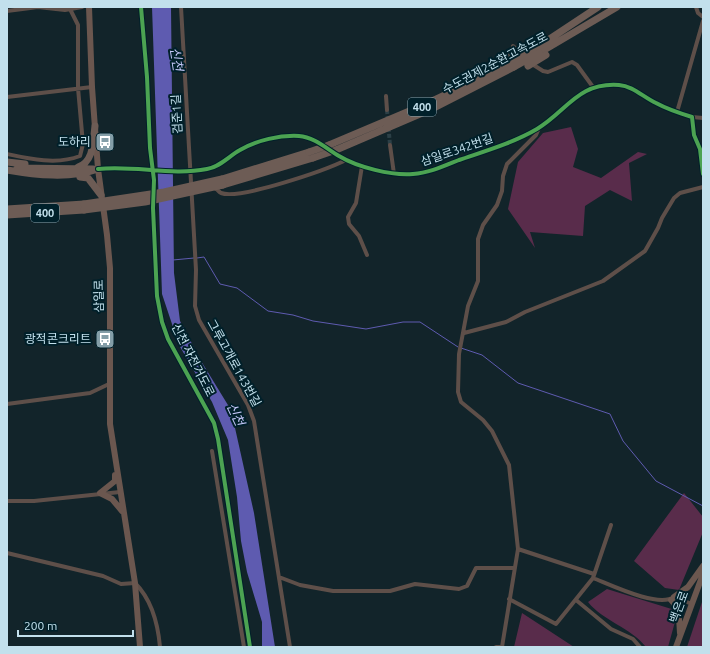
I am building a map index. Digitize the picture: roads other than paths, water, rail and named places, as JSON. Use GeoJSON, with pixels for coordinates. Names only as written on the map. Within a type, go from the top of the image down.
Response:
{"type":"FeatureCollection","features":[{"type":"Feature","properties":{"kind":"highway"},"geometry":{"type":"LineString","coordinates":[[505,59],[537,51],[597,7]]}},
{"type":"Feature","properties":{"kind":"highway","name":"수도권제2순환고속도로"},"geometry":{"type":"LineString","coordinates":[[7,215],[84,207],[223,182],[311,155],[336,150],[468,92],[537,51],[617,7]]}},
{"type":"Feature","properties":{"kind":"highway"},"geometry":{"type":"LineString","coordinates":[[528,66],[537,51]]}},
{"type":"Feature","properties":{"kind":"highway","name":"수도권제2순환고속도로"},"geometry":{"type":"LineString","coordinates":[[311,155],[329,145],[386,122],[513,65]]}},
{"type":"Feature","properties":{"kind":"highway"},"geometry":{"type":"LineString","coordinates":[[386,122],[439,95]]}},
{"type":"Feature","properties":{"kind":"highway"},"geometry":{"type":"LineString","coordinates":[[363,139],[428,115]]}},
{"type":"Feature","properties":{"kind":"highway"},"geometry":{"type":"LineString","coordinates":[[7,162],[52,172],[80,166],[86,163],[90,158],[95,126]]}},
{"type":"Feature","properties":{"kind":"highway"},"geometry":{"type":"LineString","coordinates":[[7,166],[88,178],[102,195]]}},
{"type":"Feature","properties":{"kind":"highway"},"geometry":{"type":"LineString","coordinates":[[64,169],[98,169]]}},
{"type":"Feature","properties":{"kind":"highway"},"geometry":{"type":"LineString","coordinates":[[7,174],[52,172],[87,173],[98,169]]}},
{"type":"Feature","properties":{"kind":"highway"},"geometry":{"type":"LineString","coordinates":[[7,170],[24,173]]}},
{"type":"Feature","properties":{"kind":"highway","name":"수도권제2순환고속도로"},"geometry":{"type":"LineString","coordinates":[[7,208],[34,206],[84,207]]}},
{"type":"Feature","properties":{"kind":"main road","name":"삼일로"},"geometry":{"type":"LineString","coordinates":[[89,7],[92,87],[98,169],[107,235],[110,274],[110,424],[135,583],[140,647]]}},
{"type":"Feature","properties":{"kind":"main road"},"geometry":{"type":"LineString","coordinates":[[116,465],[115,481],[100,493],[118,504],[124,514]]}},
{"type":"Feature","properties":{"kind":"main road"},"geometry":{"type":"LineString","coordinates":[[680,637],[679,614],[677,606],[672,599],[688,587],[703,566]]}},
{"type":"Feature","properties":{"kind":"main road","name":"백은로"},"geometry":{"type":"LineString","coordinates":[[676,647],[703,574]]}},
{"type":"Feature","properties":{"kind":"street"},"geometry":{"type":"LineString","coordinates":[[7,11],[38,7],[58,10],[82,7]]}},
{"type":"Feature","properties":{"kind":"street","name":"검준1길"},"geometry":{"type":"LineString","coordinates":[[181,7],[188,172],[194,252]]}},
{"type":"Feature","properties":{"kind":"street"},"geometry":{"type":"LineString","coordinates":[[696,7],[698,13],[703,17]]}},
{"type":"Feature","properties":{"kind":"street"},"geometry":{"type":"LineString","coordinates":[[7,154],[32,160],[70,160],[80,156],[83,144],[78,88],[78,25],[70,9]]}},
{"type":"Feature","properties":{"kind":"street"},"geometry":{"type":"LineString","coordinates":[[677,112],[703,21]]}},
{"type":"Feature","properties":{"kind":"street"},"geometry":{"type":"LineString","coordinates":[[513,46],[533,65],[544,71],[548,72],[572,62],[577,65],[593,87]]}},
{"type":"Feature","properties":{"kind":"street","name":"삼일로342번길"},"geometry":{"type":"LineString","coordinates":[[98,169],[141,169],[188,172],[214,167],[248,146],[283,136],[301,136],[313,140],[346,160],[362,166],[394,174],[416,174],[496,147],[539,128],[578,96],[593,87],[617,85],[629,87],[654,102],[692,117]]}},
{"type":"Feature","properties":{"kind":"street"},"geometry":{"type":"LineString","coordinates":[[7,97],[92,87]]}},
{"type":"Feature","properties":{"kind":"street"},"geometry":{"type":"LineString","coordinates":[[386,96],[387,110]]}},
{"type":"Feature","properties":{"kind":"street"},"geometry":{"type":"LineString","coordinates":[[703,118],[692,117],[694,135],[700,149],[703,174]]}},
{"type":"Feature","properties":{"kind":"street"},"geometry":{"type":"LineString","coordinates":[[496,647],[502,647],[518,549],[509,465],[492,431],[483,420],[461,402],[458,392],[459,354],[463,340],[468,306],[478,281],[478,239],[483,225],[496,205],[502,191],[503,176],[507,164],[536,135],[539,128]]}},
{"type":"Feature","properties":{"kind":"street"},"geometry":{"type":"LineString","coordinates":[[390,145],[394,174]]}},
{"type":"Feature","properties":{"kind":"street"},"geometry":{"type":"LineString","coordinates":[[216,189],[221,193],[232,193],[275,186],[328,168],[346,160]]}},
{"type":"Feature","properties":{"kind":"street"},"geometry":{"type":"LineString","coordinates":[[362,166],[356,203],[348,217],[349,224],[358,236],[367,255]]}},
{"type":"Feature","properties":{"kind":"street"},"geometry":{"type":"LineString","coordinates":[[464,333],[506,322],[525,312],[603,281],[645,251],[674,198],[680,193],[703,187]]}},
{"type":"Feature","properties":{"kind":"street","name":"그루고개로143번길"},"geometry":{"type":"LineString","coordinates":[[194,252],[196,306],[199,320],[248,405],[254,421],[290,647]]}},
{"type":"Feature","properties":{"kind":"street"},"geometry":{"type":"LineString","coordinates":[[7,404],[90,394],[109,384]]}},
{"type":"Feature","properties":{"kind":"street"},"geometry":{"type":"LineString","coordinates":[[212,451],[244,647]]}},
{"type":"Feature","properties":{"kind":"street"},"geometry":{"type":"LineString","coordinates":[[7,501],[34,501],[120,492]]}},
{"type":"Feature","properties":{"kind":"street"},"geometry":{"type":"LineString","coordinates":[[509,599],[556,624],[594,576],[611,525]]}},
{"type":"Feature","properties":{"kind":"street"},"geometry":{"type":"LineString","coordinates":[[518,549],[594,576],[654,600],[672,599],[692,604]]}},
{"type":"Feature","properties":{"kind":"street"},"geometry":{"type":"LineString","coordinates":[[7,553],[103,576],[121,584],[135,583]]}},
{"type":"Feature","properties":{"kind":"street"},"geometry":{"type":"LineString","coordinates":[[279,577],[300,585],[332,591],[390,591],[415,584],[459,588],[467,586],[476,568],[515,568]]}},
{"type":"Feature","properties":{"kind":"street","name":"삼일로"},"geometry":{"type":"LineString","coordinates":[[135,583],[154,613],[160,647]]}},
{"type":"Feature","properties":{"kind":"street"},"geometry":{"type":"LineString","coordinates":[[576,600],[612,629],[633,640],[640,647]]}},
{"type":"Feature","properties":{"kind":"waterway"},"geometry":{"type":"LineString","coordinates":[[197,258],[204,257],[220,284],[237,288],[268,311],[293,315],[313,321],[366,329],[403,322],[420,322],[458,347]]}},
{"type":"Feature","properties":{"kind":"waterway"},"geometry":{"type":"LineString","coordinates":[[173,260],[194,258]]}},
{"type":"Feature","properties":{"kind":"waterway"},"geometry":{"type":"LineString","coordinates":[[461,348],[482,355],[518,383],[610,414],[623,441],[656,481],[703,506]]}},
{"type":"Feature","properties":{"kind":"tunnel"},"geometry":{"type":"LineString","coordinates":[[387,110],[390,145]]}},
{"type":"Feature","properties":{"kind":"place","name":"도하리"},"geometry":{"type":"Point","coordinates":[105,142]}},
{"type":"Feature","properties":{"kind":"place","name":"광적콘크리트"},"geometry":{"type":"Point","coordinates":[105,339]}},
{"type":"Feature","properties":{"kind":"water label","name":"신천"},"geometry":{"type":"Point","coordinates":[177,59]}},
{"type":"Feature","properties":{"kind":"water label","name":"신천"},"geometry":{"type":"Point","coordinates":[236,414]}}]}
